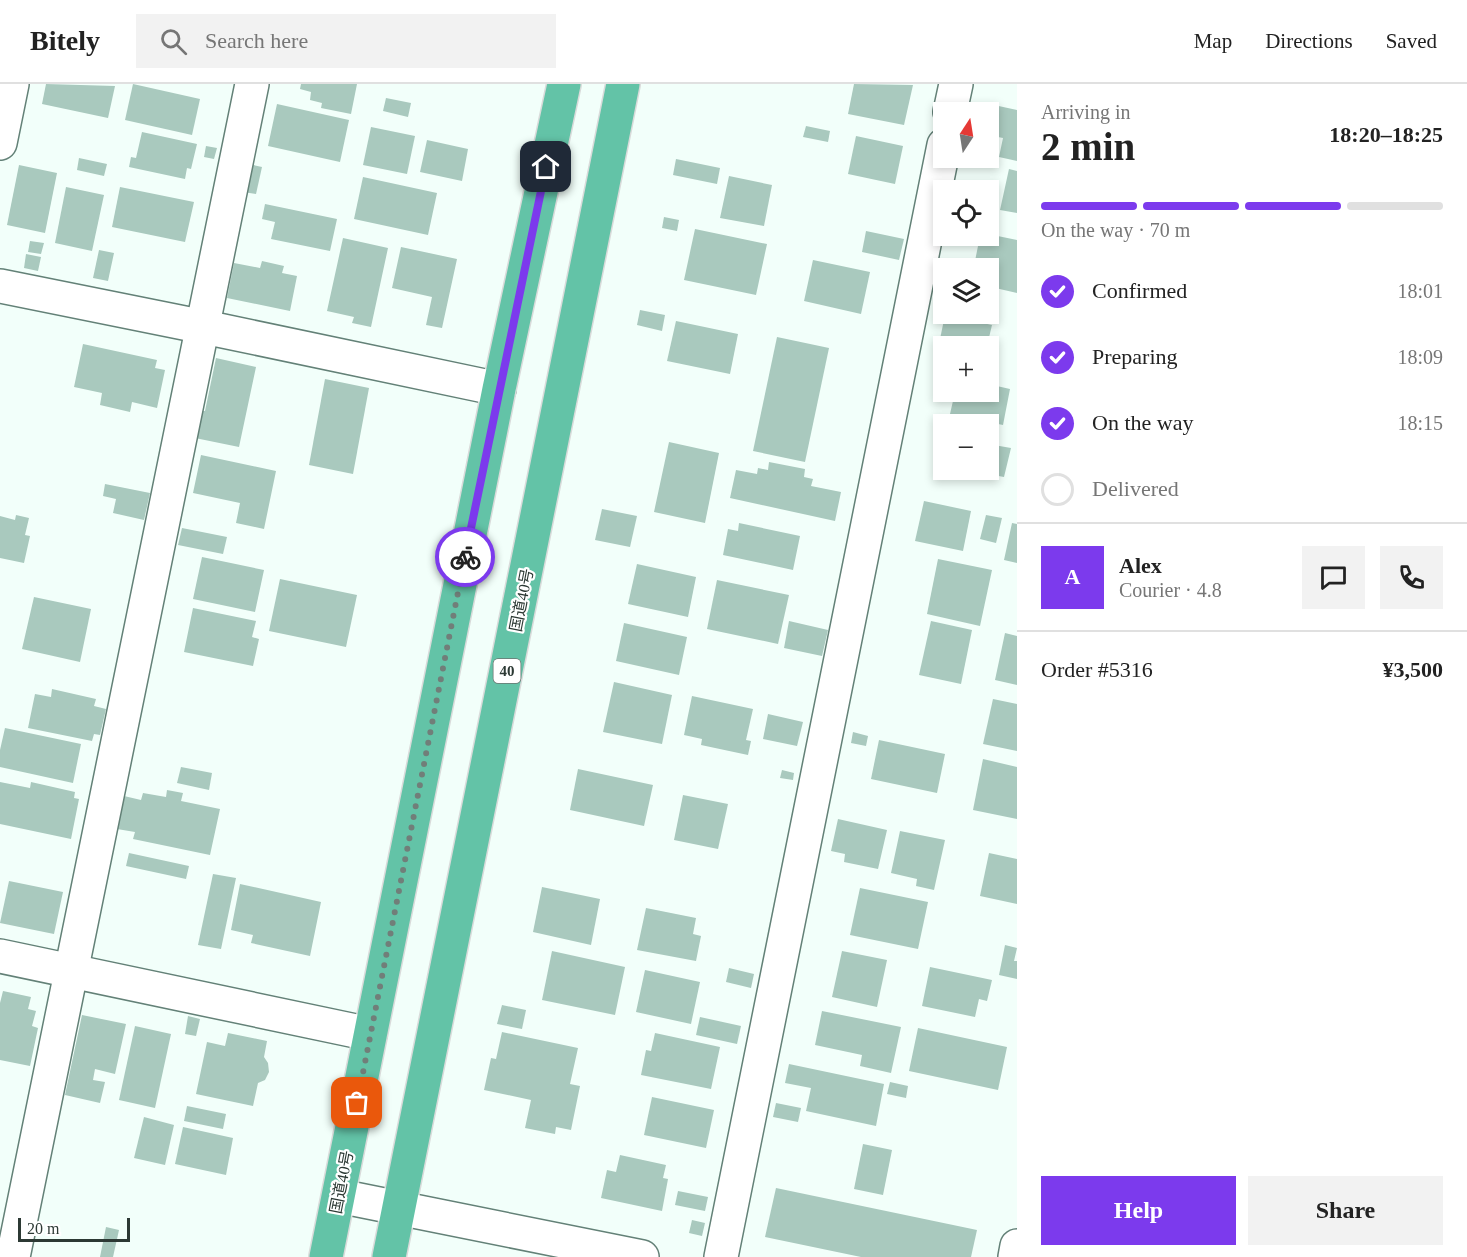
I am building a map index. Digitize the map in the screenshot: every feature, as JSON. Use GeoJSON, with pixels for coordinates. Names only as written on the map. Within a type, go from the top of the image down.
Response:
{"type":"FeatureCollection","features":[{"type":"Feature","properties":{"kind":"highway","name":"国道40号"},"geometry":{"type":"LineString","coordinates":[[326,1257],[499,389],[564,84]]}},
{"type":"Feature","properties":{"kind":"highway","name":"国道40号"},"geometry":{"type":"LineString","coordinates":[[389,1257],[624,84]]}},
{"type":"Feature","properties":{"kind":"street"},"geometry":{"type":"LineString","coordinates":[[0,143],[12,84]]}},
{"type":"Feature","properties":{"kind":"street"},"geometry":{"type":"LineString","coordinates":[[13,1257],[252,84]]}},
{"type":"Feature","properties":{"kind":"street"},"geometry":{"type":"LineString","coordinates":[[952,102],[956,84]]}},
{"type":"Feature","properties":{"kind":"street"},"geometry":{"type":"LineString","coordinates":[[721,1257],[939,168]]}},
{"type":"Feature","properties":{"kind":"street"},"geometry":{"type":"LineString","coordinates":[[0,286],[499,389]]}},
{"type":"Feature","properties":{"kind":"street"},"geometry":{"type":"LineString","coordinates":[[0,956],[370,1034]]}},
{"type":"Feature","properties":{"kind":"street"},"geometry":{"type":"LineString","coordinates":[[339,1196],[642,1257]]}},
{"type":"Feature","properties":{"kind":"street"},"geometry":{"type":"LineString","coordinates":[[1015,1257],[1017,1246]]}},
{"type":"Feature","properties":{"kind":"building"},"geometry":{"type":"Polygon","coordinates":[[[46,84],[115,86],[108,118],[42,104],[46,84]]]}},
{"type":"Feature","properties":{"kind":"building"},"geometry":{"type":"Polygon","coordinates":[[[133,84],[200,99],[192,135],[125,120],[133,84]]]}},
{"type":"Feature","properties":{"kind":"building"},"geometry":{"type":"Polygon","coordinates":[[[301,84],[357,84],[351,114],[321,108],[322,103],[310,100],[311,92],[300,89],[301,84]]]}},
{"type":"Feature","properties":{"kind":"building"},"geometry":{"type":"Polygon","coordinates":[[[854,84],[913,85],[904,125],[848,114],[854,84]]]}},
{"type":"Feature","properties":{"kind":"building"},"geometry":{"type":"Polygon","coordinates":[[[386,98],[411,103],[408,117],[383,111],[386,98]]]}},
{"type":"Feature","properties":{"kind":"building"},"geometry":{"type":"Polygon","coordinates":[[[277,104],[349,120],[340,162],[268,146],[277,104]]]}},
{"type":"Feature","properties":{"kind":"building"},"geometry":{"type":"Polygon","coordinates":[[[999,106],[1017,110],[1017,161],[999,157],[1003,138],[999,137],[999,106]]]}},
{"type":"Feature","properties":{"kind":"building"},"geometry":{"type":"Polygon","coordinates":[[[806,126],[830,131],[828,142],[803,137],[806,126]]]}},
{"type":"Feature","properties":{"kind":"building"},"geometry":{"type":"Polygon","coordinates":[[[371,127],[415,136],[407,174],[363,165],[371,127]]]}},
{"type":"Feature","properties":{"kind":"building"},"geometry":{"type":"Polygon","coordinates":[[[142,132],[197,144],[191,169],[187,168],[185,179],[129,167],[131,157],[136,158],[142,132]]]}},
{"type":"Feature","properties":{"kind":"building"},"geometry":{"type":"Polygon","coordinates":[[[856,136],[903,146],[895,184],[848,174],[856,136]]]}},
{"type":"Feature","properties":{"kind":"building"},"geometry":{"type":"Polygon","coordinates":[[[427,140],[468,149],[462,181],[420,172],[427,140]]]}},
{"type":"Feature","properties":{"kind":"building"},"geometry":{"type":"Polygon","coordinates":[[[206,146],[217,148],[214,159],[204,157],[206,146]]]}},
{"type":"Feature","properties":{"kind":"building"},"geometry":{"type":"Polygon","coordinates":[[[79,158],[107,164],[104,176],[77,170],[79,158]]]}},
{"type":"Feature","properties":{"kind":"building"},"geometry":{"type":"Polygon","coordinates":[[[676,159],[720,168],[717,184],[673,175],[676,159]]]}},
{"type":"Feature","properties":{"kind":"building"},"geometry":{"type":"Polygon","coordinates":[[[249,164],[262,167],[256,194],[243,192],[249,164]]]}},
{"type":"Feature","properties":{"kind":"building"},"geometry":{"type":"Polygon","coordinates":[[[19,165],[57,173],[45,233],[7,225],[19,165]]]}},
{"type":"Feature","properties":{"kind":"building"},"geometry":{"type":"Polygon","coordinates":[[[1009,169],[1017,171],[1017,213],[1000,210],[1009,169]]]}},
{"type":"Feature","properties":{"kind":"building"},"geometry":{"type":"Polygon","coordinates":[[[729,176],[772,185],[764,226],[720,218],[729,176]]]}},
{"type":"Feature","properties":{"kind":"building"},"geometry":{"type":"Polygon","coordinates":[[[363,177],[437,193],[428,235],[354,219],[363,177]]]}},
{"type":"Feature","properties":{"kind":"building"},"geometry":{"type":"Polygon","coordinates":[[[66,187],[104,195],[92,251],[55,243],[66,187]]]}},
{"type":"Feature","properties":{"kind":"building"},"geometry":{"type":"Polygon","coordinates":[[[120,187],[194,202],[185,242],[112,227],[120,187]]]}},
{"type":"Feature","properties":{"kind":"building"},"geometry":{"type":"Polygon","coordinates":[[[265,204],[337,219],[330,251],[271,239],[275,222],[262,219],[265,204]]]}},
{"type":"Feature","properties":{"kind":"building"},"geometry":{"type":"Polygon","coordinates":[[[664,217],[679,220],[677,231],[662,228],[664,217]]]}},
{"type":"Feature","properties":{"kind":"building"},"geometry":{"type":"Polygon","coordinates":[[[695,229],[767,244],[756,295],[684,280],[695,229]]]}},
{"type":"Feature","properties":{"kind":"building"},"geometry":{"type":"Polygon","coordinates":[[[866,231],[904,239],[899,260],[862,252],[866,231]]]}},
{"type":"Feature","properties":{"kind":"building"},"geometry":{"type":"Polygon","coordinates":[[[999,236],[1017,240],[1017,293],[999,289],[999,258],[976,258],[978,246],[999,246],[999,236]]]}},
{"type":"Feature","properties":{"kind":"building"},"geometry":{"type":"Polygon","coordinates":[[[343,238],[388,248],[371,327],[352,323],[354,317],[327,311],[343,238]]]}},
{"type":"Feature","properties":{"kind":"building"},"geometry":{"type":"Polygon","coordinates":[[[30,241],[44,243],[41,254],[28,252],[30,241]]]}},
{"type":"Feature","properties":{"kind":"building"},"geometry":{"type":"Polygon","coordinates":[[[401,247],[457,259],[442,328],[426,325],[432,297],[392,288],[401,247]]]}},
{"type":"Feature","properties":{"kind":"building"},"geometry":{"type":"Polygon","coordinates":[[[99,250],[114,253],[108,281],[93,278],[99,250]]]}},
{"type":"Feature","properties":{"kind":"building"},"geometry":{"type":"Polygon","coordinates":[[[26,254],[41,257],[38,271],[24,268],[26,254]]]}},
{"type":"Feature","properties":{"kind":"building"},"geometry":{"type":"Polygon","coordinates":[[[813,260],[870,272],[861,314],[804,301],[813,260]]]}},
{"type":"Feature","properties":{"kind":"building"},"geometry":{"type":"Polygon","coordinates":[[[262,261],[284,266],[282,273],[297,276],[290,311],[227,298],[234,263],[260,268],[262,261]]]}},
{"type":"Feature","properties":{"kind":"building"},"geometry":{"type":"Polygon","coordinates":[[[640,310],[665,315],[662,331],[637,325],[640,310]]]}},
{"type":"Feature","properties":{"kind":"building"},"geometry":{"type":"Polygon","coordinates":[[[676,321],[738,334],[730,374],[667,361],[676,321]]]}},
{"type":"Feature","properties":{"kind":"building"},"geometry":{"type":"Polygon","coordinates":[[[943,324],[992,325],[989,336],[941,336],[943,324]]]}},
{"type":"Feature","properties":{"kind":"building"},"geometry":{"type":"Polygon","coordinates":[[[777,337],[829,348],[805,462],[753,451],[777,337]]]}},
{"type":"Feature","properties":{"kind":"building"},"geometry":{"type":"Polygon","coordinates":[[[83,344],[157,360],[155,368],[165,370],[157,408],[132,402],[130,412],[100,405],[102,393],[74,387],[83,344]]]}},
{"type":"Feature","properties":{"kind":"building"},"geometry":{"type":"Polygon","coordinates":[[[216,358],[256,367],[239,447],[195,438],[201,411],[205,411],[216,358]]]}},
{"type":"Feature","properties":{"kind":"building"},"geometry":{"type":"Polygon","coordinates":[[[325,379],[369,388],[353,474],[309,465],[325,379]]]}},
{"type":"Feature","properties":{"kind":"building"},"geometry":{"type":"Polygon","coordinates":[[[999,386],[1010,389],[1003,425],[999,424],[999,414],[950,414],[953,402],[999,402],[999,386]]]}},
{"type":"Feature","properties":{"kind":"building"},"geometry":{"type":"Polygon","coordinates":[[[669,442],[719,453],[705,523],[654,512],[669,442]]]}},
{"type":"Feature","properties":{"kind":"building"},"geometry":{"type":"Polygon","coordinates":[[[999,446],[1011,448],[1004,477],[999,476],[999,446]]]}},
{"type":"Feature","properties":{"kind":"building"},"geometry":{"type":"Polygon","coordinates":[[[201,455],[276,471],[264,529],[236,523],[240,503],[193,493],[201,455]]]}},
{"type":"Feature","properties":{"kind":"building"},"geometry":{"type":"Polygon","coordinates":[[[769,462],[805,469],[804,477],[813,479],[811,486],[841,492],[835,521],[730,498],[736,470],[757,474],[758,468],[768,470],[769,462]]]}},
{"type":"Feature","properties":{"kind":"building"},"geometry":{"type":"Polygon","coordinates":[[[105,484],[150,493],[144,520],[113,513],[116,499],[103,496],[105,484]]]}},
{"type":"Feature","properties":{"kind":"building"},"geometry":{"type":"Polygon","coordinates":[[[924,501],[971,511],[963,551],[915,541],[924,501]]]}},
{"type":"Feature","properties":{"kind":"building"},"geometry":{"type":"Polygon","coordinates":[[[602,509],[637,516],[630,547],[595,540],[602,509]]]}},
{"type":"Feature","properties":{"kind":"building"},"geometry":{"type":"Polygon","coordinates":[[[16,515],[29,518],[25,535],[30,536],[24,563],[0,558],[0,516],[15,520],[16,515]]]}},
{"type":"Feature","properties":{"kind":"building"},"geometry":{"type":"Polygon","coordinates":[[[986,515],[1002,518],[996,543],[980,539],[986,515]]]}},
{"type":"Feature","properties":{"kind":"building"},"geometry":{"type":"Polygon","coordinates":[[[739,523],[800,536],[793,570],[723,555],[728,529],[738,531],[739,523]]]}},
{"type":"Feature","properties":{"kind":"building"},"geometry":{"type":"Polygon","coordinates":[[[1012,523],[1017,524],[1017,563],[1004,560],[1012,523]]]}},
{"type":"Feature","properties":{"kind":"building"},"geometry":{"type":"Polygon","coordinates":[[[182,528],[227,537],[223,554],[178,545],[182,528]]]}},
{"type":"Feature","properties":{"kind":"building"},"geometry":{"type":"Polygon","coordinates":[[[202,557],[264,570],[255,612],[193,599],[202,557]]]}},
{"type":"Feature","properties":{"kind":"building"},"geometry":{"type":"Polygon","coordinates":[[[938,559],[992,570],[980,626],[927,614],[938,559]]]}},
{"type":"Feature","properties":{"kind":"building"},"geometry":{"type":"Polygon","coordinates":[[[637,564],[696,577],[688,617],[628,604],[637,564]]]}},
{"type":"Feature","properties":{"kind":"building"},"geometry":{"type":"Polygon","coordinates":[[[280,579],[357,595],[346,647],[269,631],[280,579]]]}},
{"type":"Feature","properties":{"kind":"building"},"geometry":{"type":"Polygon","coordinates":[[[717,580],[789,595],[778,644],[707,629],[717,580]]]}},
{"type":"Feature","properties":{"kind":"building"},"geometry":{"type":"Polygon","coordinates":[[[34,597],[91,609],[80,662],[22,649],[34,597]]]}},
{"type":"Feature","properties":{"kind":"building"},"geometry":{"type":"Polygon","coordinates":[[[193,608],[256,621],[252,637],[259,639],[253,666],[184,652],[193,608]]]}},
{"type":"Feature","properties":{"kind":"building"},"geometry":{"type":"Polygon","coordinates":[[[789,621],[828,630],[822,656],[784,648],[789,621]]]}},
{"type":"Feature","properties":{"kind":"building"},"geometry":{"type":"Polygon","coordinates":[[[931,621],[972,630],[961,684],[919,675],[931,621]]]}},
{"type":"Feature","properties":{"kind":"building"},"geometry":{"type":"Polygon","coordinates":[[[624,623],[687,637],[679,675],[616,661],[624,623]]]}},
{"type":"Feature","properties":{"kind":"building"},"geometry":{"type":"Polygon","coordinates":[[[1005,633],[1017,636],[1017,685],[995,680],[1005,633]]]}},
{"type":"Feature","properties":{"kind":"building"},"geometry":{"type":"Polygon","coordinates":[[[614,682],[672,695],[662,744],[603,732],[614,682]]]}},
{"type":"Feature","properties":{"kind":"building"},"geometry":{"type":"Polygon","coordinates":[[[52,689],[96,699],[94,706],[106,709],[100,735],[94,734],[92,741],[28,728],[35,694],[51,697],[52,689]]]}},
{"type":"Feature","properties":{"kind":"building"},"geometry":{"type":"Polygon","coordinates":[[[692,696],[753,709],[746,740],[751,741],[748,755],[701,745],[702,739],[684,735],[692,696]]]}},
{"type":"Feature","properties":{"kind":"building"},"geometry":{"type":"Polygon","coordinates":[[[993,699],[1017,704],[1017,751],[983,744],[993,699]]]}},
{"type":"Feature","properties":{"kind":"building"},"geometry":{"type":"Polygon","coordinates":[[[768,714],[803,722],[797,746],[763,739],[768,714]]]}},
{"type":"Feature","properties":{"kind":"building"},"geometry":{"type":"Polygon","coordinates":[[[5,728],[81,744],[73,783],[0,767],[0,750],[5,728]]]}},
{"type":"Feature","properties":{"kind":"building"},"geometry":{"type":"Polygon","coordinates":[[[853,732],[868,736],[866,746],[851,743],[853,732]]]}},
{"type":"Feature","properties":{"kind":"building"},"geometry":{"type":"Polygon","coordinates":[[[879,740],[945,754],[937,793],[871,779],[879,740]]]}},
{"type":"Feature","properties":{"kind":"building"},"geometry":{"type":"Polygon","coordinates":[[[983,759],[1017,767],[1017,819],[973,810],[983,759]]]}},
{"type":"Feature","properties":{"kind":"building"},"geometry":{"type":"Polygon","coordinates":[[[181,767],[212,773],[209,790],[177,783],[181,767]]]}},
{"type":"Feature","properties":{"kind":"building"},"geometry":{"type":"Polygon","coordinates":[[[578,769],[653,785],[644,826],[570,810],[578,769]]]}},
{"type":"Feature","properties":{"kind":"building"},"geometry":{"type":"Polygon","coordinates":[[[782,770],[794,773],[793,780],[780,778],[782,770]]]}},
{"type":"Feature","properties":{"kind":"building"},"geometry":{"type":"Polygon","coordinates":[[[0,782],[30,788],[31,782],[75,792],[74,798],[79,799],[71,839],[0,824],[0,782]]]}},
{"type":"Feature","properties":{"kind":"building"},"geometry":{"type":"Polygon","coordinates":[[[167,790],[183,793],[181,801],[220,809],[210,855],[133,839],[135,832],[117,829],[124,796],[141,800],[143,793],[166,797],[167,790]]]}},
{"type":"Feature","properties":{"kind":"building"},"geometry":{"type":"Polygon","coordinates":[[[683,795],[728,804],[718,849],[674,840],[683,795]]]}},
{"type":"Feature","properties":{"kind":"building"},"geometry":{"type":"Polygon","coordinates":[[[838,819],[887,830],[878,869],[844,862],[845,854],[831,851],[838,819]]]}},
{"type":"Feature","properties":{"kind":"building"},"geometry":{"type":"Polygon","coordinates":[[[900,831],[945,840],[934,890],[916,886],[917,879],[891,873],[900,831]]]}},
{"type":"Feature","properties":{"kind":"building"},"geometry":{"type":"Polygon","coordinates":[[[129,853],[189,866],[186,879],[126,866],[129,853]]]}},
{"type":"Feature","properties":{"kind":"building"},"geometry":{"type":"Polygon","coordinates":[[[989,853],[1017,859],[1017,904],[980,896],[989,853]]]}},
{"type":"Feature","properties":{"kind":"building"},"geometry":{"type":"Polygon","coordinates":[[[213,874],[236,878],[221,949],[198,945],[213,874]]]}},
{"type":"Feature","properties":{"kind":"building"},"geometry":{"type":"Polygon","coordinates":[[[9,881],[63,892],[54,934],[0,923],[9,881]]]}},
{"type":"Feature","properties":{"kind":"building"},"geometry":{"type":"Polygon","coordinates":[[[240,884],[321,902],[310,956],[251,943],[253,935],[231,930],[240,884]]]}},
{"type":"Feature","properties":{"kind":"building"},"geometry":{"type":"Polygon","coordinates":[[[542,887],[600,899],[591,945],[533,932],[542,887]]]}},
{"type":"Feature","properties":{"kind":"building"},"geometry":{"type":"Polygon","coordinates":[[[860,888],[928,902],[918,949],[850,935],[860,888]]]}},
{"type":"Feature","properties":{"kind":"building"},"geometry":{"type":"Polygon","coordinates":[[[646,908],[696,918],[693,934],[701,936],[696,961],[637,950],[646,908]]]}},
{"type":"Feature","properties":{"kind":"building"},"geometry":{"type":"Polygon","coordinates":[[[1005,945],[1017,948],[1014,961],[1017,961],[1017,979],[999,975],[1005,945]]]}},
{"type":"Feature","properties":{"kind":"building"},"geometry":{"type":"Polygon","coordinates":[[[552,951],[625,967],[615,1015],[542,1000],[552,951]]]}},
{"type":"Feature","properties":{"kind":"building"},"geometry":{"type":"Polygon","coordinates":[[[842,951],[887,960],[877,1007],[832,997],[842,951]]]}},
{"type":"Feature","properties":{"kind":"building"},"geometry":{"type":"Polygon","coordinates":[[[930,967],[992,980],[987,1001],[979,999],[975,1017],[922,1006],[930,967]]]}},
{"type":"Feature","properties":{"kind":"building"},"geometry":{"type":"Polygon","coordinates":[[[729,968],[754,974],[751,988],[726,982],[729,968]]]}},
{"type":"Feature","properties":{"kind":"building"},"geometry":{"type":"Polygon","coordinates":[[[645,970],[700,982],[691,1024],[636,1012],[645,970]]]}},
{"type":"Feature","properties":{"kind":"building"},"geometry":{"type":"Polygon","coordinates":[[[3,991],[31,997],[28,1009],[36,1011],[32,1026],[38,1028],[30,1066],[0,1060],[0,1003],[3,991]]]}},
{"type":"Feature","properties":{"kind":"building"},"geometry":{"type":"Polygon","coordinates":[[[502,1005],[526,1010],[522,1029],[497,1024],[502,1005]]]}},
{"type":"Feature","properties":{"kind":"building"},"geometry":{"type":"Polygon","coordinates":[[[822,1011],[901,1027],[891,1073],[860,1066],[862,1055],[815,1045],[822,1011]]]}},
{"type":"Feature","properties":{"kind":"building"},"geometry":{"type":"Polygon","coordinates":[[[82,1015],[126,1024],[115,1074],[95,1069],[93,1080],[105,1082],[100,1103],[65,1095],[82,1015]]]}},
{"type":"Feature","properties":{"kind":"building"},"geometry":{"type":"Polygon","coordinates":[[[188,1016],[200,1019],[196,1036],[185,1034],[188,1016]]]}},
{"type":"Feature","properties":{"kind":"building"},"geometry":{"type":"Polygon","coordinates":[[[700,1017],[741,1026],[737,1044],[696,1035],[700,1017]]]}},
{"type":"Feature","properties":{"kind":"building"},"geometry":{"type":"Polygon","coordinates":[[[135,1026],[171,1034],[155,1108],[119,1100],[135,1026]]]}},
{"type":"Feature","properties":{"kind":"building"},"geometry":{"type":"Polygon","coordinates":[[[918,1028],[1007,1047],[998,1090],[909,1071],[918,1028]]]}},
{"type":"Feature","properties":{"kind":"building"},"geometry":{"type":"Polygon","coordinates":[[[502,1032],[578,1048],[570,1084],[580,1086],[571,1130],[556,1127],[555,1134],[525,1128],[531,1100],[484,1090],[491,1058],[496,1059],[502,1032]]]}},
{"type":"Feature","properties":{"kind":"building"},"geometry":{"type":"Polygon","coordinates":[[[228,1033],[267,1041],[264,1057],[268,1063],[269,1072],[265,1080],[258,1083],[253,1106],[196,1094],[207,1042],[225,1046],[228,1033]]]}},
{"type":"Feature","properties":{"kind":"building"},"geometry":{"type":"Polygon","coordinates":[[[655,1033],[720,1047],[711,1089],[641,1075],[646,1050],[651,1051],[655,1033]]]}},
{"type":"Feature","properties":{"kind":"building"},"geometry":{"type":"Polygon","coordinates":[[[789,1064],[884,1084],[876,1126],[806,1111],[811,1088],[785,1083],[789,1064]]]}},
{"type":"Feature","properties":{"kind":"building"},"geometry":{"type":"Polygon","coordinates":[[[890,1082],[908,1086],[906,1098],[887,1094],[890,1082]]]}},
{"type":"Feature","properties":{"kind":"building"},"geometry":{"type":"Polygon","coordinates":[[[652,1097],[714,1110],[706,1148],[644,1135],[652,1097]]]}},
{"type":"Feature","properties":{"kind":"building"},"geometry":{"type":"Polygon","coordinates":[[[776,1103],[801,1108],[798,1122],[773,1117],[776,1103]]]}},
{"type":"Feature","properties":{"kind":"building"},"geometry":{"type":"Polygon","coordinates":[[[187,1106],[226,1114],[223,1129],[184,1121],[187,1106]]]}},
{"type":"Feature","properties":{"kind":"building"},"geometry":{"type":"Polygon","coordinates":[[[144,1117],[174,1125],[165,1165],[134,1158],[144,1117]]]}},
{"type":"Feature","properties":{"kind":"building"},"geometry":{"type":"Polygon","coordinates":[[[183,1127],[233,1138],[226,1175],[175,1164],[183,1127]]]}},
{"type":"Feature","properties":{"kind":"building"},"geometry":{"type":"Polygon","coordinates":[[[863,1144],[892,1150],[883,1195],[854,1189],[863,1144]]]}},
{"type":"Feature","properties":{"kind":"building"},"geometry":{"type":"Polygon","coordinates":[[[620,1155],[666,1165],[663,1178],[668,1179],[662,1211],[601,1198],[607,1170],[616,1172],[620,1155]]]}},
{"type":"Feature","properties":{"kind":"building"},"geometry":{"type":"Polygon","coordinates":[[[776,1188],[977,1230],[971,1257],[861,1257],[765,1237],[776,1188]]]}},
{"type":"Feature","properties":{"kind":"building"},"geometry":{"type":"Polygon","coordinates":[[[678,1191],[708,1197],[705,1211],[675,1205],[678,1191]]]}},
{"type":"Feature","properties":{"kind":"building"},"geometry":{"type":"Polygon","coordinates":[[[692,1220],[705,1223],[702,1236],[689,1233],[692,1220]]]}},
{"type":"Feature","properties":{"kind":"building"},"geometry":{"type":"Polygon","coordinates":[[[106,1227],[119,1230],[113,1257],[100,1257],[106,1227]]]}},
{"type":"Feature","properties":{"kind":"way so far"},"geometry":{"type":"LineString","coordinates":[[357,1103],[465,557]]}},
{"type":"Feature","properties":{"kind":"route"},"geometry":{"type":"LineString","coordinates":[[465,557],[546,167]]}}]}
